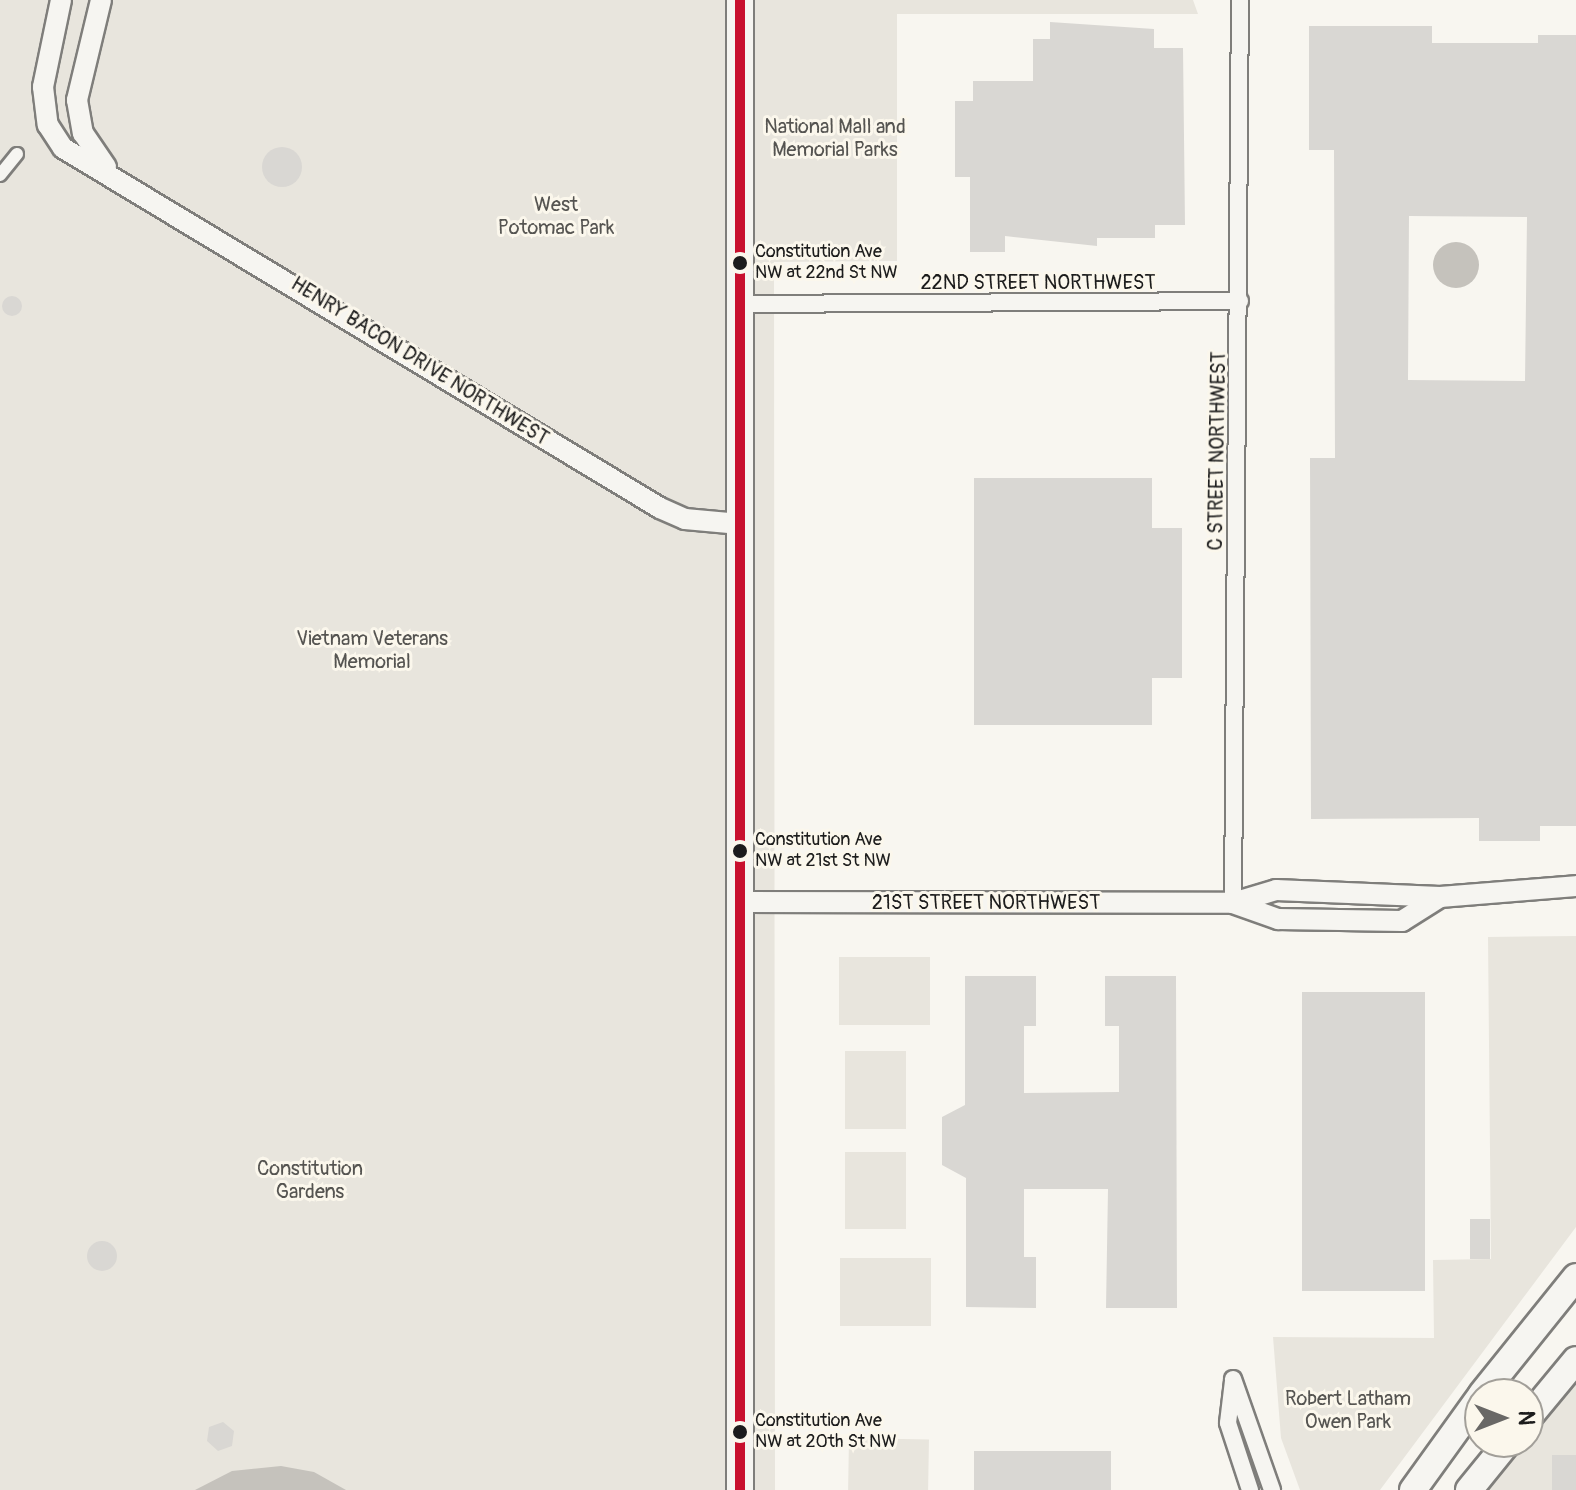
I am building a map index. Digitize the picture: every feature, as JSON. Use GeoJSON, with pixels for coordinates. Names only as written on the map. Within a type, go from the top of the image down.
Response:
{"type":"FeatureCollection","features":[{"type":"Feature","properties":{"kind":"main road"},"geometry":{"type":"LineString","coordinates":[[740,0],[740,1490]]}},
{"type":"Feature","properties":{"kind":"main road"},"geometry":{"type":"LineString","coordinates":[[1495,1378],[1576,1277]]}},
{"type":"Feature","properties":{"kind":"main road"},"geometry":{"type":"LineString","coordinates":[[1544,1399],[1576,1360]]}},
{"type":"Feature","properties":{"kind":"main road"},"geometry":{"type":"LineString","coordinates":[[1413,1490],[1464,1419]]}},
{"type":"Feature","properties":{"kind":"main road"},"geometry":{"type":"LineString","coordinates":[[1469,1490],[1495,1458]]}},
{"type":"Feature","properties":{"kind":"street","name":"HENRY BACON DRIVE NORTHWEST"},"geometry":{"type":"LineString","coordinates":[[61,0],[44,75],[45,118],[63,148],[109,170],[660,508],[740,524]]}},
{"type":"Feature","properties":{"kind":"street"},"geometry":{"type":"LineString","coordinates":[[101,0],[77,100],[83,133],[109,170]]}},
{"type":"Feature","properties":{"kind":"street","name":"C STREET NORTHWEST"},"geometry":{"type":"LineString","coordinates":[[1233,903],[1240,0]]}},
{"type":"Feature","properties":{"kind":"street"},"geometry":{"type":"LineString","coordinates":[[0,175],[17,154]]}},
{"type":"Feature","properties":{"kind":"street","name":"22ND STREET NORTHWEST"},"geometry":{"type":"LineString","coordinates":[[740,304],[1240,301]]}},
{"type":"Feature","properties":{"kind":"street","name":"21ST STREET NORTHWEST"},"geometry":{"type":"LineString","coordinates":[[740,902],[1233,903],[1276,890],[1440,897],[1576,886]]}},
{"type":"Feature","properties":{"kind":"street","name":"21ST STREET NORTHWEST"},"geometry":{"type":"LineString","coordinates":[[1233,903],[1278,919],[1402,921],[1440,897]]}},
{"type":"Feature","properties":{"kind":"street"},"geometry":{"type":"LineString","coordinates":[[1250,1490],[1228,1423],[1233,1379],[1272,1490]]}},
{"type":"Feature","properties":{"kind":"shaded area"},"geometry":{"type":"Polygon","coordinates":[[[0,0],[1193,0],[1198,14],[897,14],[897,261],[774,262],[775,1490],[0,1490],[0,0]]]}},
{"type":"Feature","properties":{"kind":"shaded area"},"geometry":{"type":"Polygon","coordinates":[[[1456,242],[1472,249],[1479,265],[1472,281],[1456,288],[1440,281],[1433,265],[1440,249],[1456,242]]]}},
{"type":"Feature","properties":{"kind":"shaded area"},"geometry":{"type":"Polygon","coordinates":[[[1576,936],[1576,1227],[1380,1490],[1300,1490],[1281,1438],[1273,1337],[1434,1338],[1433,1260],[1491,1259],[1488,937],[1576,936]]]}},
{"type":"Feature","properties":{"kind":"shaded area"},"geometry":{"type":"Polygon","coordinates":[[[839,957],[930,957],[930,1025],[839,1025],[839,957]]]}},
{"type":"Feature","properties":{"kind":"shaded area"},"geometry":{"type":"Polygon","coordinates":[[[845,1051],[906,1051],[906,1129],[845,1129],[845,1051]]]}},
{"type":"Feature","properties":{"kind":"shaded area"},"geometry":{"type":"Polygon","coordinates":[[[845,1152],[906,1152],[906,1229],[845,1229],[845,1152]]]}},
{"type":"Feature","properties":{"kind":"shaded area"},"geometry":{"type":"Polygon","coordinates":[[[840,1258],[931,1258],[931,1326],[840,1326],[840,1258]]]}},
{"type":"Feature","properties":{"kind":"shaded area"},"geometry":{"type":"Polygon","coordinates":[[[1576,1360],[1576,1490],[1469,1490],[1495,1458],[1544,1458],[1544,1399],[1576,1360]]]}},
{"type":"Feature","properties":{"kind":"shaded area"},"geometry":{"type":"Polygon","coordinates":[[[849,1438],[929,1439],[928,1490],[848,1490],[849,1438]]]}},
{"type":"Feature","properties":{"kind":"shaded area"},"geometry":{"type":"Polygon","coordinates":[[[281,1466],[314,1472],[346,1490],[195,1490],[232,1471],[281,1466]]]}},
{"type":"Feature","properties":{"kind":"building"},"geometry":{"type":"Polygon","coordinates":[[[1050,22],[1154,29],[1154,48],[1183,48],[1185,225],[1155,225],[1155,238],[1097,238],[1097,246],[1005,236],[1005,252],[970,252],[970,177],[955,177],[955,101],[973,101],[973,81],[1033,81],[1033,39],[1050,39],[1050,22]]]}},
{"type":"Feature","properties":{"kind":"building"},"geometry":{"type":"Polygon","coordinates":[[[1309,26],[1432,26],[1432,43],[1538,43],[1538,35],[1576,35],[1576,826],[1540,826],[1540,841],[1479,841],[1479,818],[1311,819],[1310,458],[1335,458],[1334,150],[1309,150],[1309,26]],[[1409,216],[1408,380],[1525,381],[1527,217],[1409,216]]]}},
{"type":"Feature","properties":{"kind":"building"},"geometry":{"type":"Polygon","coordinates":[[[282,147],[296,153],[302,167],[296,181],[282,187],[268,181],[262,167],[268,153],[282,147]]]}},
{"type":"Feature","properties":{"kind":"building"},"geometry":{"type":"Polygon","coordinates":[[[12,296],[19,299],[22,306],[19,313],[12,316],[5,313],[2,306],[5,299],[12,296]]]}},
{"type":"Feature","properties":{"kind":"building"},"geometry":{"type":"Polygon","coordinates":[[[974,478],[1152,478],[1152,528],[1182,528],[1182,678],[1152,678],[1152,725],[974,725],[974,478]]]}},
{"type":"Feature","properties":{"kind":"building"},"geometry":{"type":"Polygon","coordinates":[[[965,976],[1036,976],[1036,1026],[1024,1026],[1024,1093],[1119,1092],[1119,1026],[1105,1026],[1105,976],[1176,976],[1177,1308],[1106,1308],[1108,1189],[1024,1189],[1024,1257],[1036,1257],[1036,1308],[966,1307],[966,1178],[942,1165],[942,1117],[965,1105],[965,976]]]}},
{"type":"Feature","properties":{"kind":"building"},"geometry":{"type":"Polygon","coordinates":[[[1302,992],[1425,992],[1425,1291],[1302,1291],[1302,992]]]}},
{"type":"Feature","properties":{"kind":"building"},"geometry":{"type":"Polygon","coordinates":[[[1470,1219],[1490,1219],[1490,1259],[1470,1259],[1470,1219]]]}},
{"type":"Feature","properties":{"kind":"building"},"geometry":{"type":"Polygon","coordinates":[[[102,1241],[108,1242],[116,1250],[116,1262],[108,1270],[102,1271],[96,1270],[88,1262],[87,1256],[88,1250],[96,1242],[102,1241]]]}},
{"type":"Feature","properties":{"kind":"building"},"geometry":{"type":"Polygon","coordinates":[[[223,1422],[234,1431],[232,1446],[218,1451],[207,1441],[209,1427],[223,1422]]]}},
{"type":"Feature","properties":{"kind":"building"},"geometry":{"type":"Polygon","coordinates":[[[974,1451],[1111,1451],[1111,1490],[974,1490],[974,1451]]]}},
{"type":"Feature","properties":{"kind":"building"},"geometry":{"type":"Polygon","coordinates":[[[1552,1455],[1576,1455],[1576,1490],[1552,1490],[1552,1455]]]}},
{"type":"Feature","properties":{"kind":"transit line"},"geometry":{"type":"LineString","coordinates":[[740,0],[740,1490]]}},
{"type":"Feature","properties":{"kind":"place","name":"Constitution Ave NW at 22nd St NW"},"geometry":{"type":"Point","coordinates":[740,263]}},
{"type":"Feature","properties":{"kind":"place","name":"Constitution Ave NW at 21st St NW"},"geometry":{"type":"Point","coordinates":[740,851]}},
{"type":"Feature","properties":{"kind":"place","name":"Constitution Ave NW at 20th St NW"},"geometry":{"type":"Point","coordinates":[740,1432]}},
{"type":"Feature","properties":{"kind":"park label","name":"National Mall and Memorial Parks"},"geometry":{"type":"Point","coordinates":[835,138]}},
{"type":"Feature","properties":{"kind":"park label","name":"West Potomac Park"},"geometry":{"type":"Point","coordinates":[556,216]}},
{"type":"Feature","properties":{"kind":"park label","name":"Vietnam Veterans Memorial"},"geometry":{"type":"Point","coordinates":[372,650]}},
{"type":"Feature","properties":{"kind":"park label","name":"Constitution Gardens"},"geometry":{"type":"Point","coordinates":[310,1180]}},
{"type":"Feature","properties":{"kind":"park label","name":"Robert Latham Owen Park"},"geometry":{"type":"Point","coordinates":[1348,1410]}}]}
